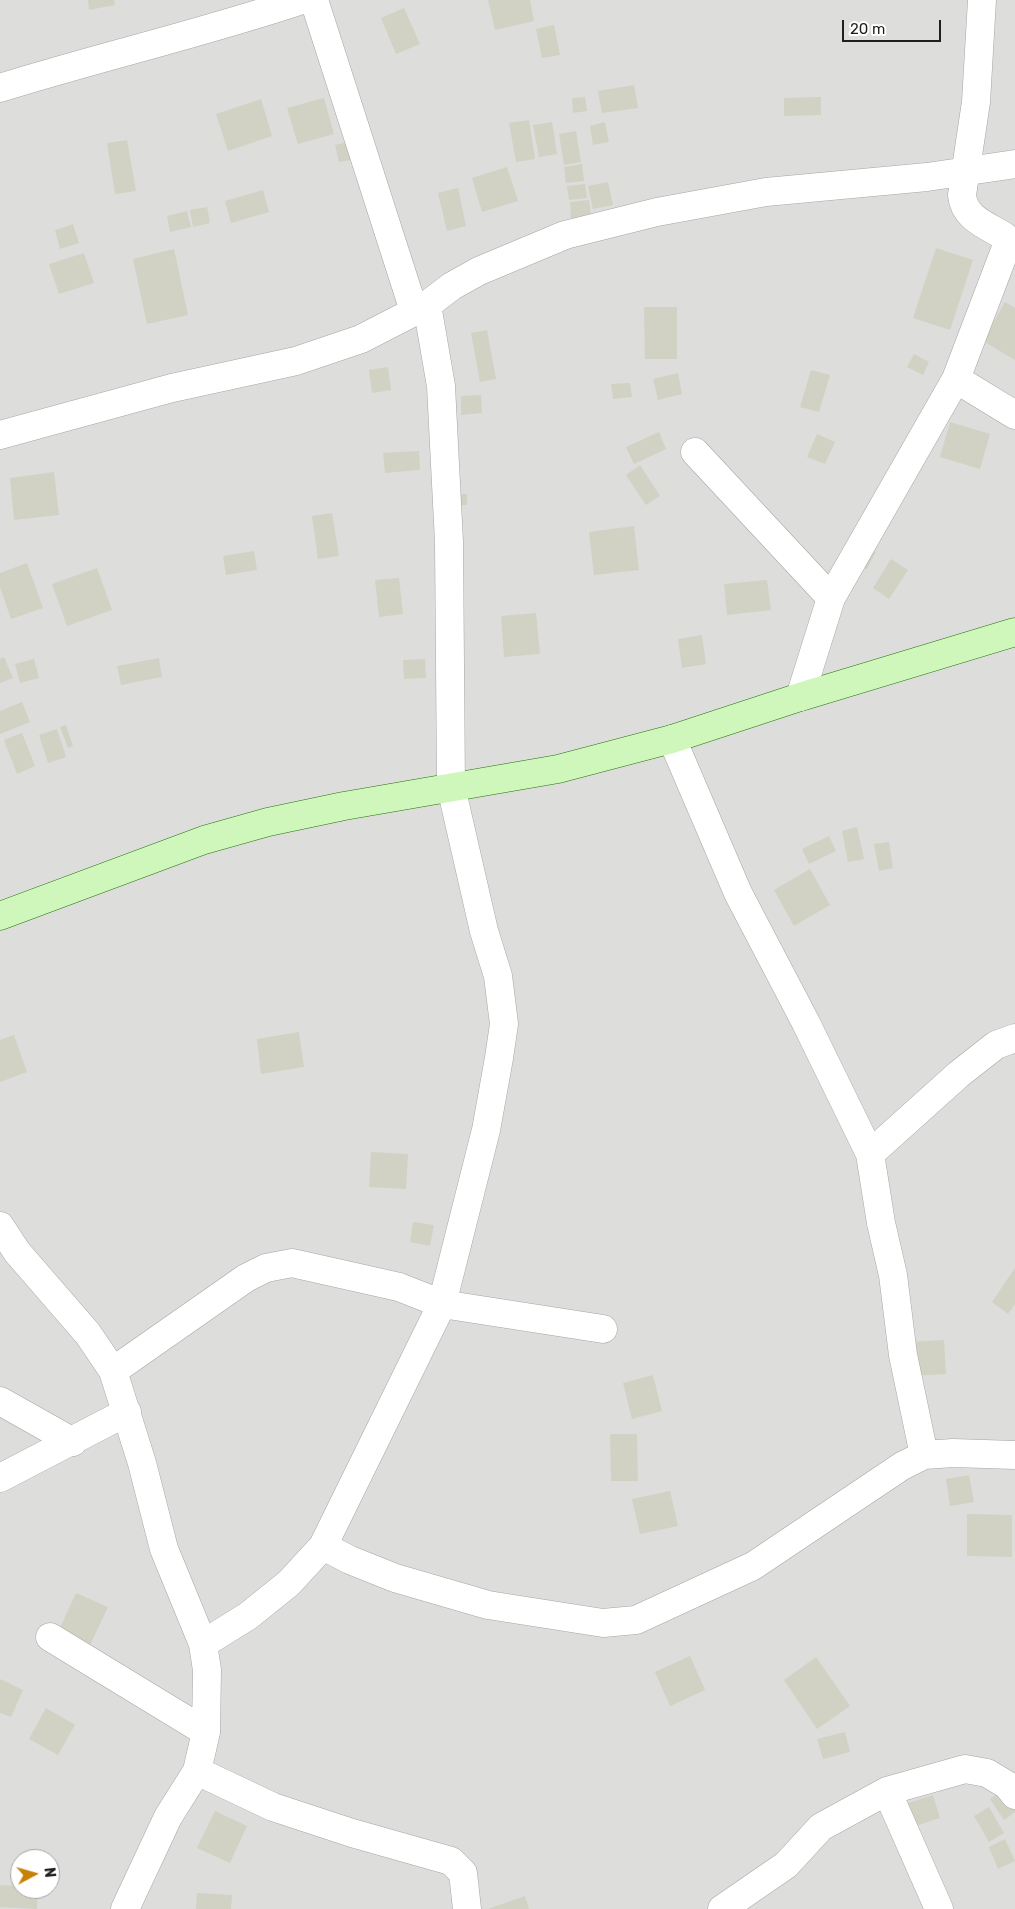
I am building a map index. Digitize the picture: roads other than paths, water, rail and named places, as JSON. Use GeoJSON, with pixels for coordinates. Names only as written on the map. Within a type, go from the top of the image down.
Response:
{"type":"FeatureCollection","features":[{"type":"Feature","properties":{"kind":"street"},"geometry":{"type":"LineString","coordinates":[[0,88],[72,66],[227,25],[302,0]]}},
{"type":"Feature","properties":{"kind":"street"},"geometry":{"type":"LineString","coordinates":[[203,1644],[248,1616],[289,1583],[323,1546],[442,1304],[486,1130],[504,1024],[498,976],[484,931],[451,787],[448,523],[441,386],[420,308],[314,0]]}},
{"type":"Feature","properties":{"kind":"street"},"geometry":{"type":"LineString","coordinates":[[800,696],[831,598],[956,378],[1008,242],[1004,236],[967,212],[963,206],[964,171],[976,102],[982,0]]}},
{"type":"Feature","properties":{"kind":"street"},"geometry":{"type":"LineString","coordinates":[[0,434],[172,388],[296,361],[361,339],[420,308],[452,286],[479,271],[565,235],[657,212],[766,192],[1015,164]]}},
{"type":"Feature","properties":{"kind":"street"},"geometry":{"type":"LineString","coordinates":[[956,378],[1015,415]]}},
{"type":"Feature","properties":{"kind":"street"},"geometry":{"type":"LineString","coordinates":[[695,452],[831,598]]}},
{"type":"Feature","properties":{"kind":"street"},"geometry":{"type":"LineString","coordinates":[[0,916],[213,837],[268,822],[344,806],[558,769],[672,739],[800,696],[1015,632]]}},
{"type":"Feature","properties":{"kind":"street"},"geometry":{"type":"LineString","coordinates":[[672,739],[738,893],[806,1023],[870,1154],[881,1223],[894,1275],[903,1355],[924,1456]]}},
{"type":"Feature","properties":{"kind":"street"},"geometry":{"type":"LineString","coordinates":[[870,1154],[967,1068],[996,1045],[1015,1038]]}},
{"type":"Feature","properties":{"kind":"street"},"geometry":{"type":"LineString","coordinates":[[0,1226],[17,1252],[88,1334],[113,1371],[127,1412],[164,1549],[203,1644],[208,1670],[206,1732],[197,1771],[168,1817],[125,1909]]}},
{"type":"Feature","properties":{"kind":"street"},"geometry":{"type":"LineString","coordinates":[[113,1371],[246,1278],[266,1268],[292,1263],[400,1287],[442,1304],[603,1329]]}},
{"type":"Feature","properties":{"kind":"street"},"geometry":{"type":"LineString","coordinates":[[0,1401],[73,1442]]}},
{"type":"Feature","properties":{"kind":"street"},"geometry":{"type":"LineString","coordinates":[[0,1478],[73,1442],[127,1412]]}},
{"type":"Feature","properties":{"kind":"street"},"geometry":{"type":"LineString","coordinates":[[323,1546],[350,1560],[395,1578],[488,1605],[603,1623],[636,1620],[753,1566],[902,1466],[924,1456],[953,1454],[1015,1455]]}},
{"type":"Feature","properties":{"kind":"street"},"geometry":{"type":"LineString","coordinates":[[50,1637],[206,1732]]}},
{"type":"Feature","properties":{"kind":"street"},"geometry":{"type":"LineString","coordinates":[[722,1909],[786,1865],[821,1827],[888,1791],[965,1769],[987,1773],[1007,1785],[1015,1795]]}},
{"type":"Feature","properties":{"kind":"street"},"geometry":{"type":"LineString","coordinates":[[197,1771],[273,1807],[352,1833],[452,1861],[463,1873],[467,1909]]}},
{"type":"Feature","properties":{"kind":"street"},"geometry":{"type":"LineString","coordinates":[[888,1791],[939,1909]]}}]}
